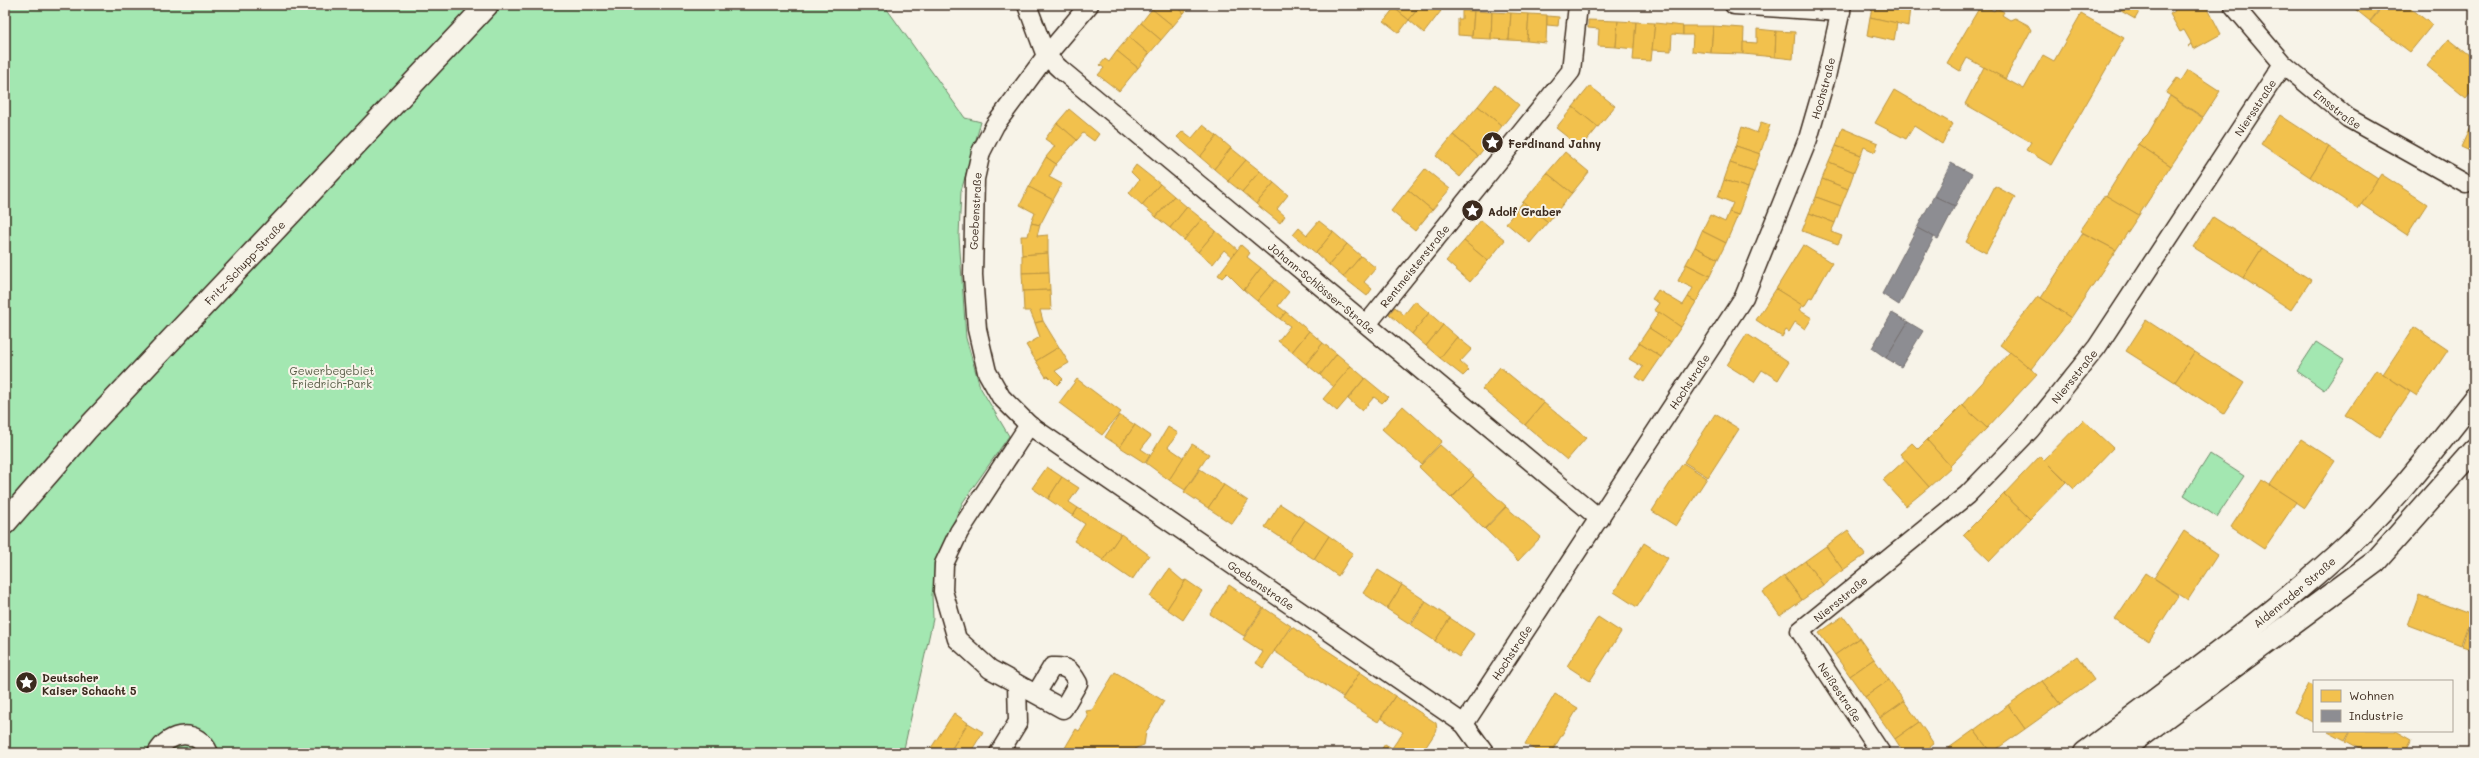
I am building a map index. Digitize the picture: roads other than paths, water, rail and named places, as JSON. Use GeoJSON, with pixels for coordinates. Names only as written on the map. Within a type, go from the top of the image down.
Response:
{"type":"FeatureCollection","features":[{"type":"Feature","properties":{"kind":"street","name":"Fritz-Schupp-Straße"},"geometry":{"type":"LineString","coordinates":[[5,523],[86,430],[487,5]]}},
{"type":"Feature","properties":{"kind":"street"},"geometry":{"type":"LineString","coordinates":[[1027,5],[1046,56]]}},
{"type":"Feature","properties":{"kind":"street","name":"Goebenstraße"},"geometry":{"type":"LineString","coordinates":[[1089,5],[1046,56],[995,124],[981,152],[975,179],[973,275],[977,329],[987,372],[1001,397],[1029,425],[1464,724],[1485,753]]}},
{"type":"Feature","properties":{"kind":"street","name":"Rentmeisterstraße"},"geometry":{"type":"LineString","coordinates":[[1366,324],[1571,71],[1578,5]]}},
{"type":"Feature","properties":{"kind":"street"},"geometry":{"type":"LineString","coordinates":[[1734,5],[1842,8]]}},
{"type":"Feature","properties":{"kind":"street","name":"Emsstraße"},"geometry":{"type":"LineString","coordinates":[[2233,5],[2283,64],[2348,118],[2466,184]]}},
{"type":"Feature","properties":{"kind":"street","name":"Hochstraße"},"geometry":{"type":"LineString","coordinates":[[1464,724],[1600,519],[1744,297],[1808,139],[1826,77],[1842,8]]}},
{"type":"Feature","properties":{"kind":"street","name":"Johann-Schlösser-Straße"},"geometry":{"type":"LineString","coordinates":[[1046,56],[1600,519]]}},
{"type":"Feature","properties":{"kind":"street","name":"Niersstraße"},"geometry":{"type":"LineString","coordinates":[[1800,631],[1967,495],[2030,430],[2097,347],[2283,64]]}},
{"type":"Feature","properties":{"kind":"street","name":"Aldenrader Straße"},"geometry":{"type":"LineString","coordinates":[[2085,753],[2274,610],[2351,542],[2420,466],[2474,399]]}},
{"type":"Feature","properties":{"kind":"street"},"geometry":{"type":"LineString","coordinates":[[1029,425],[960,532],[944,564],[942,591],[958,639],[990,669],[1036,694]]}},
{"type":"Feature","properties":{"kind":"street"},"geometry":{"type":"LineString","coordinates":[[2117,753],[2375,562],[2474,450]]}},
{"type":"Feature","properties":{"kind":"street","name":"Neißestraße"},"geometry":{"type":"LineString","coordinates":[[1800,631],[1881,753]]}},
{"type":"Feature","properties":{"kind":"street"},"geometry":{"type":"LineString","coordinates":[[999,753],[1018,722],[1017,684]]}},
{"type":"Feature","properties":{"kind":"street"},"geometry":{"type":"LineString","coordinates":[[157,753],[167,739],[183,734],[199,740],[209,753]]}},
{"type":"Feature","properties":{"kind":"place","name":"Ferdinand Jahny"},"geometry":{"type":"Point","coordinates":[1493,143]}},
{"type":"Feature","properties":{"kind":"place","name":"Adolf Graber"},"geometry":{"type":"Point","coordinates":[1472,211]}},
{"type":"Feature","properties":{"kind":"place","name":"Deutscher Kaiser Schacht 5"},"geometry":{"type":"Point","coordinates":[27,683]}},
{"type":"Feature","properties":{"kind":"park label","name":"Gewerbegebiet Friedrich-Park"},"geometry":{"type":"Point","coordinates":[332,376]}}]}
